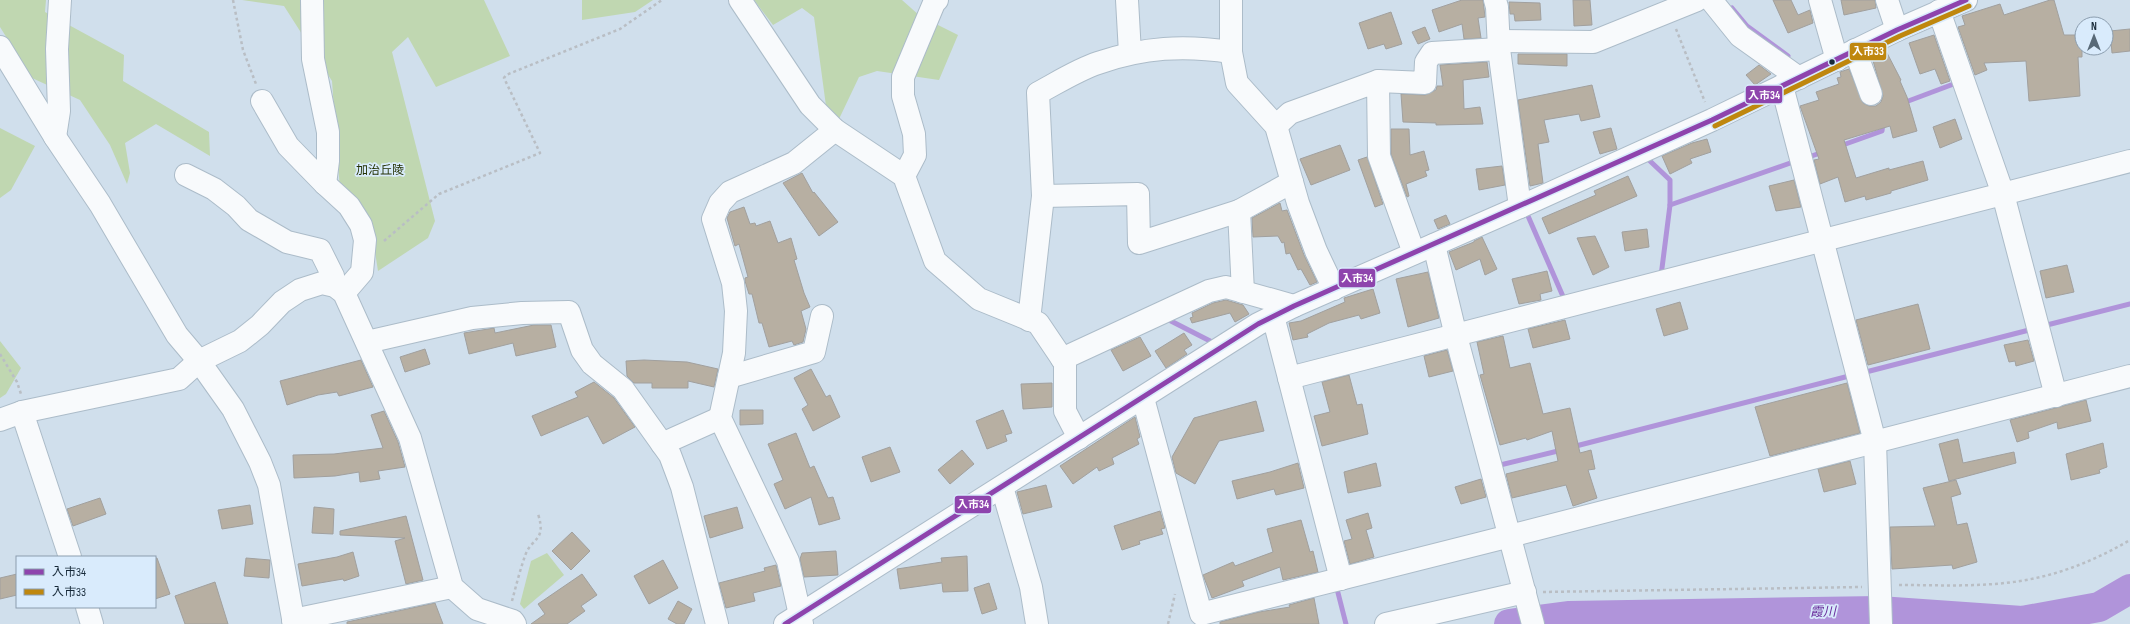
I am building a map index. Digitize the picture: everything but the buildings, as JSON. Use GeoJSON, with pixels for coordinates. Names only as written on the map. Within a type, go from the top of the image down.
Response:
{"type":"FeatureCollection","features":[{"type":"Feature","properties":{"kind":"street"},"geometry":{"type":"LineString","coordinates":[[55,137],[59,111],[57,49],[60,0]]}},
{"type":"Feature","properties":{"kind":"street"},"geometry":{"type":"LineString","coordinates":[[312,0],[311,29],[313,59],[328,132],[328,161],[324,184]]}},
{"type":"Feature","properties":{"kind":"street"},"geometry":{"type":"LineString","coordinates":[[740,0],[810,105],[835,130],[904,176],[935,261],[979,299],[1038,324],[1065,363],[1065,411],[1079,438]]}},
{"type":"Feature","properties":{"kind":"street"},"geometry":{"type":"LineString","coordinates":[[904,176],[915,155],[914,134],[904,96],[903,77],[934,3],[937,0]]}},
{"type":"Feature","properties":{"kind":"street"},"geometry":{"type":"LineString","coordinates":[[1127,0],[1130,53]]}},
{"type":"Feature","properties":{"kind":"street"},"geometry":{"type":"LineString","coordinates":[[1231,0],[1231,52],[1237,83],[1276,126],[1298,203],[1316,251],[1334,289]]}},
{"type":"Feature","properties":{"kind":"street"},"geometry":{"type":"LineString","coordinates":[[1494,0],[1497,6],[1499,45],[1520,207]]}},
{"type":"Feature","properties":{"kind":"street"},"geometry":{"type":"LineString","coordinates":[[1276,126],[1290,113],[1378,82],[1425,84],[1426,62],[1432,53],[1499,45],[1593,42],[1697,0]]}},
{"type":"Feature","properties":{"kind":"street"},"geometry":{"type":"LineString","coordinates":[[1711,0],[1740,36],[1791,82],[1822,242],[1875,442],[1881,624]]}},
{"type":"Feature","properties":{"kind":"street"},"geometry":{"type":"LineString","coordinates":[[1820,0],[1846,55],[1871,94]]}},
{"type":"Feature","properties":{"kind":"street"},"geometry":{"type":"LineString","coordinates":[[1887,0],[1898,30]]}},
{"type":"Feature","properties":{"kind":"street"},"geometry":{"type":"LineString","coordinates":[[835,130],[794,163],[730,192],[720,203],[713,219],[733,283],[736,310],[734,353],[720,418],[788,561],[796,621],[1002,487],[1258,324],[1273,316],[1712,120],[1898,30],[1966,0]]}},
{"type":"Feature","properties":{"kind":"street"},"geometry":{"type":"LineString","coordinates":[[1939,11],[2003,194],[2056,396]]}},
{"type":"Feature","properties":{"kind":"street"},"geometry":{"type":"LineString","coordinates":[[0,47],[55,137],[100,204],[178,335],[199,361],[233,409],[260,462],[269,486],[293,622],[452,588]]}},
{"type":"Feature","properties":{"kind":"street"},"geometry":{"type":"LineString","coordinates":[[1029,320],[1043,196],[1038,93],[1097,63],[1130,53],[1164,47],[1200,47],[1231,52]]}},
{"type":"Feature","properties":{"kind":"street"},"geometry":{"type":"LineString","coordinates":[[1378,82],[1379,156],[1424,249],[1456,336],[1533,624]]}},
{"type":"Feature","properties":{"kind":"street"},"geometry":{"type":"LineString","coordinates":[[262,102],[288,146],[324,184],[349,206],[362,225],[365,240],[362,272],[339,290]]}},
{"type":"Feature","properties":{"kind":"street"},"geometry":{"type":"LineString","coordinates":[[1289,378],[1822,242],[2130,161]]}},
{"type":"Feature","properties":{"kind":"street"},"geometry":{"type":"LineString","coordinates":[[186,175],[214,188],[236,206],[249,220],[287,242],[320,250],[334,276],[339,290],[367,342],[410,438],[452,588],[477,609],[511,622]]}},
{"type":"Feature","properties":{"kind":"street"},"geometry":{"type":"LineString","coordinates":[[1043,196],[1138,194],[1139,243],[1239,210],[1292,182]]}},
{"type":"Feature","properties":{"kind":"street"},"geometry":{"type":"LineString","coordinates":[[1239,210],[1243,292]]}},
{"type":"Feature","properties":{"kind":"street"},"geometry":{"type":"LineString","coordinates":[[0,420],[25,412],[179,379],[199,361],[240,341],[260,326],[282,302],[300,290],[322,283],[339,290]]}},
{"type":"Feature","properties":{"kind":"street"},"geometry":{"type":"LineString","coordinates":[[1062,359],[1209,290],[1226,287],[1294,306]]}},
{"type":"Feature","properties":{"kind":"street"},"geometry":{"type":"LineString","coordinates":[[367,342],[472,318],[522,313],[569,312],[582,350],[592,364],[623,389],[670,455],[682,487],[717,624]]}},
{"type":"Feature","properties":{"kind":"street"},"geometry":{"type":"LineString","coordinates":[[729,377],[814,352],[822,316]]}},
{"type":"Feature","properties":{"kind":"street"},"geometry":{"type":"LineString","coordinates":[[1273,316],[1341,579]]}},
{"type":"Feature","properties":{"kind":"street"},"geometry":{"type":"LineString","coordinates":[[1143,398],[1201,614],[2130,376]]}},
{"type":"Feature","properties":{"kind":"street"},"geometry":{"type":"LineString","coordinates":[[25,412],[70,556]]}},
{"type":"Feature","properties":{"kind":"street"},"geometry":{"type":"LineString","coordinates":[[662,444],[720,418]]}},
{"type":"Feature","properties":{"kind":"street"},"geometry":{"type":"LineString","coordinates":[[1002,487],[1031,588],[1037,624]]}},
{"type":"Feature","properties":{"kind":"street"},"geometry":{"type":"LineString","coordinates":[[1386,624],[1525,595]]}},
{"type":"Feature","properties":{"kind":"street"},"geometry":{"type":"LineString","coordinates":[[87,608],[92,624]]}},
{"type":"Feature","properties":{"kind":"path"},"geometry":{"type":"LineString","coordinates":[[233,0],[243,50],[262,102]]}},
{"type":"Feature","properties":{"kind":"path"},"geometry":{"type":"LineString","coordinates":[[364,259],[439,194],[540,153],[504,78],[506,75],[620,29],[662,0]]}},
{"type":"Feature","properties":{"kind":"path"},"geometry":{"type":"LineString","coordinates":[[1669,11],[1712,120]]}},
{"type":"Feature","properties":{"kind":"path"},"geometry":{"type":"LineString","coordinates":[[0,354],[17,382],[25,412]]}},
{"type":"Feature","properties":{"kind":"path"},"geometry":{"type":"LineString","coordinates":[[511,622],[525,553],[538,539],[541,525],[538,514]]}},
{"type":"Feature","properties":{"kind":"path"},"geometry":{"type":"LineString","coordinates":[[1525,595],[1880,586],[1983,585],[2036,578],[2084,563],[2130,540]]}},
{"type":"Feature","properties":{"kind":"green space"},"geometry":{"type":"Polygon","coordinates":[[[0,0],[46,0],[45,12],[124,55],[123,81],[209,132],[210,156],[156,124],[125,143],[130,173],[127,184],[110,145],[80,100],[32,78],[0,27],[0,0]]]}},
{"type":"Feature","properties":{"kind":"green space","name":"加治丘陵"},"geometry":{"type":"Polygon","coordinates":[[[242,0],[484,0],[510,56],[436,87],[408,37],[392,52],[435,221],[428,238],[378,271],[370,220],[340,190],[332,81],[284,6],[242,0]]]}},
{"type":"Feature","properties":{"kind":"green space"},"geometry":{"type":"Polygon","coordinates":[[[582,0],[653,0],[635,12],[582,20],[582,0]]]}},
{"type":"Feature","properties":{"kind":"green space"},"geometry":{"type":"Polygon","coordinates":[[[754,0],[902,0],[920,16],[958,35],[939,80],[877,71],[859,77],[839,119],[826,106],[814,17],[802,8],[773,25],[754,0]]]}},
{"type":"Feature","properties":{"kind":"green space"},"geometry":{"type":"Polygon","coordinates":[[[0,128],[35,146],[11,190],[0,198],[0,128]]]}},
{"type":"Feature","properties":{"kind":"green space"},"geometry":{"type":"Polygon","coordinates":[[[0,341],[21,368],[6,394],[0,398],[0,341]]]}},
{"type":"Feature","properties":{"kind":"green space"},"geometry":{"type":"Polygon","coordinates":[[[547,553],[564,575],[524,609],[520,604],[531,561],[547,553]]]}},
{"type":"Feature","properties":{"kind":"waterway"},"geometry":{"type":"LineString","coordinates":[[1732,8],[1747,26],[1788,56]]}},
{"type":"Feature","properties":{"kind":"waterway"},"geometry":{"type":"LineString","coordinates":[[1903,103],[1959,82]]}},
{"type":"Feature","properties":{"kind":"waterway"},"geometry":{"type":"LineString","coordinates":[[1840,146],[1882,131],[1883,122]]}},
{"type":"Feature","properties":{"kind":"waterway"},"geometry":{"type":"LineString","coordinates":[[1806,158],[1823,152]]}},
{"type":"Feature","properties":{"kind":"waterway"},"geometry":{"type":"LineString","coordinates":[[1650,161],[1670,180],[1670,205],[1661,276]]}},
{"type":"Feature","properties":{"kind":"waterway"},"geometry":{"type":"LineString","coordinates":[[1670,205],[1796,161]]}},
{"type":"Feature","properties":{"kind":"waterway"},"geometry":{"type":"LineString","coordinates":[[1528,216],[1565,301]]}},
{"type":"Feature","properties":{"kind":"waterway"},"geometry":{"type":"LineString","coordinates":[[2043,326],[2130,304]]}},
{"type":"Feature","properties":{"kind":"waterway"},"geometry":{"type":"LineString","coordinates":[[1165,318],[1216,344]]}},
{"type":"Feature","properties":{"kind":"waterway"},"geometry":{"type":"LineString","coordinates":[[1862,373],[2033,329]]}},
{"type":"Feature","properties":{"kind":"waterway"},"geometry":{"type":"LineString","coordinates":[[1572,447],[1853,375]]}},
{"type":"Feature","properties":{"kind":"waterway"},"geometry":{"type":"LineString","coordinates":[[1496,466],[1562,450]]}},
{"type":"Feature","properties":{"kind":"waterway"},"geometry":{"type":"LineString","coordinates":[[1336,585],[1346,624]]}},
{"type":"Feature","properties":{"kind":"waterway","name":"霞川"},"geometry":{"type":"LineString","coordinates":[[1509,624],[1568,616],[1879,611],[2022,621],[2099,607],[2130,589]]}},
{"type":"Feature","properties":{"kind":"transit line","name":"入市34"},"geometry":{"type":"LineString","coordinates":[[785,624],[1258,324],[1294,306],[1712,120],[1897,30],[1966,0]]}},
{"type":"Feature","properties":{"kind":"transit line","name":"入市33"},"geometry":{"type":"LineString","coordinates":[[1715,126],[1900,36],[1969,6]]}}]}
